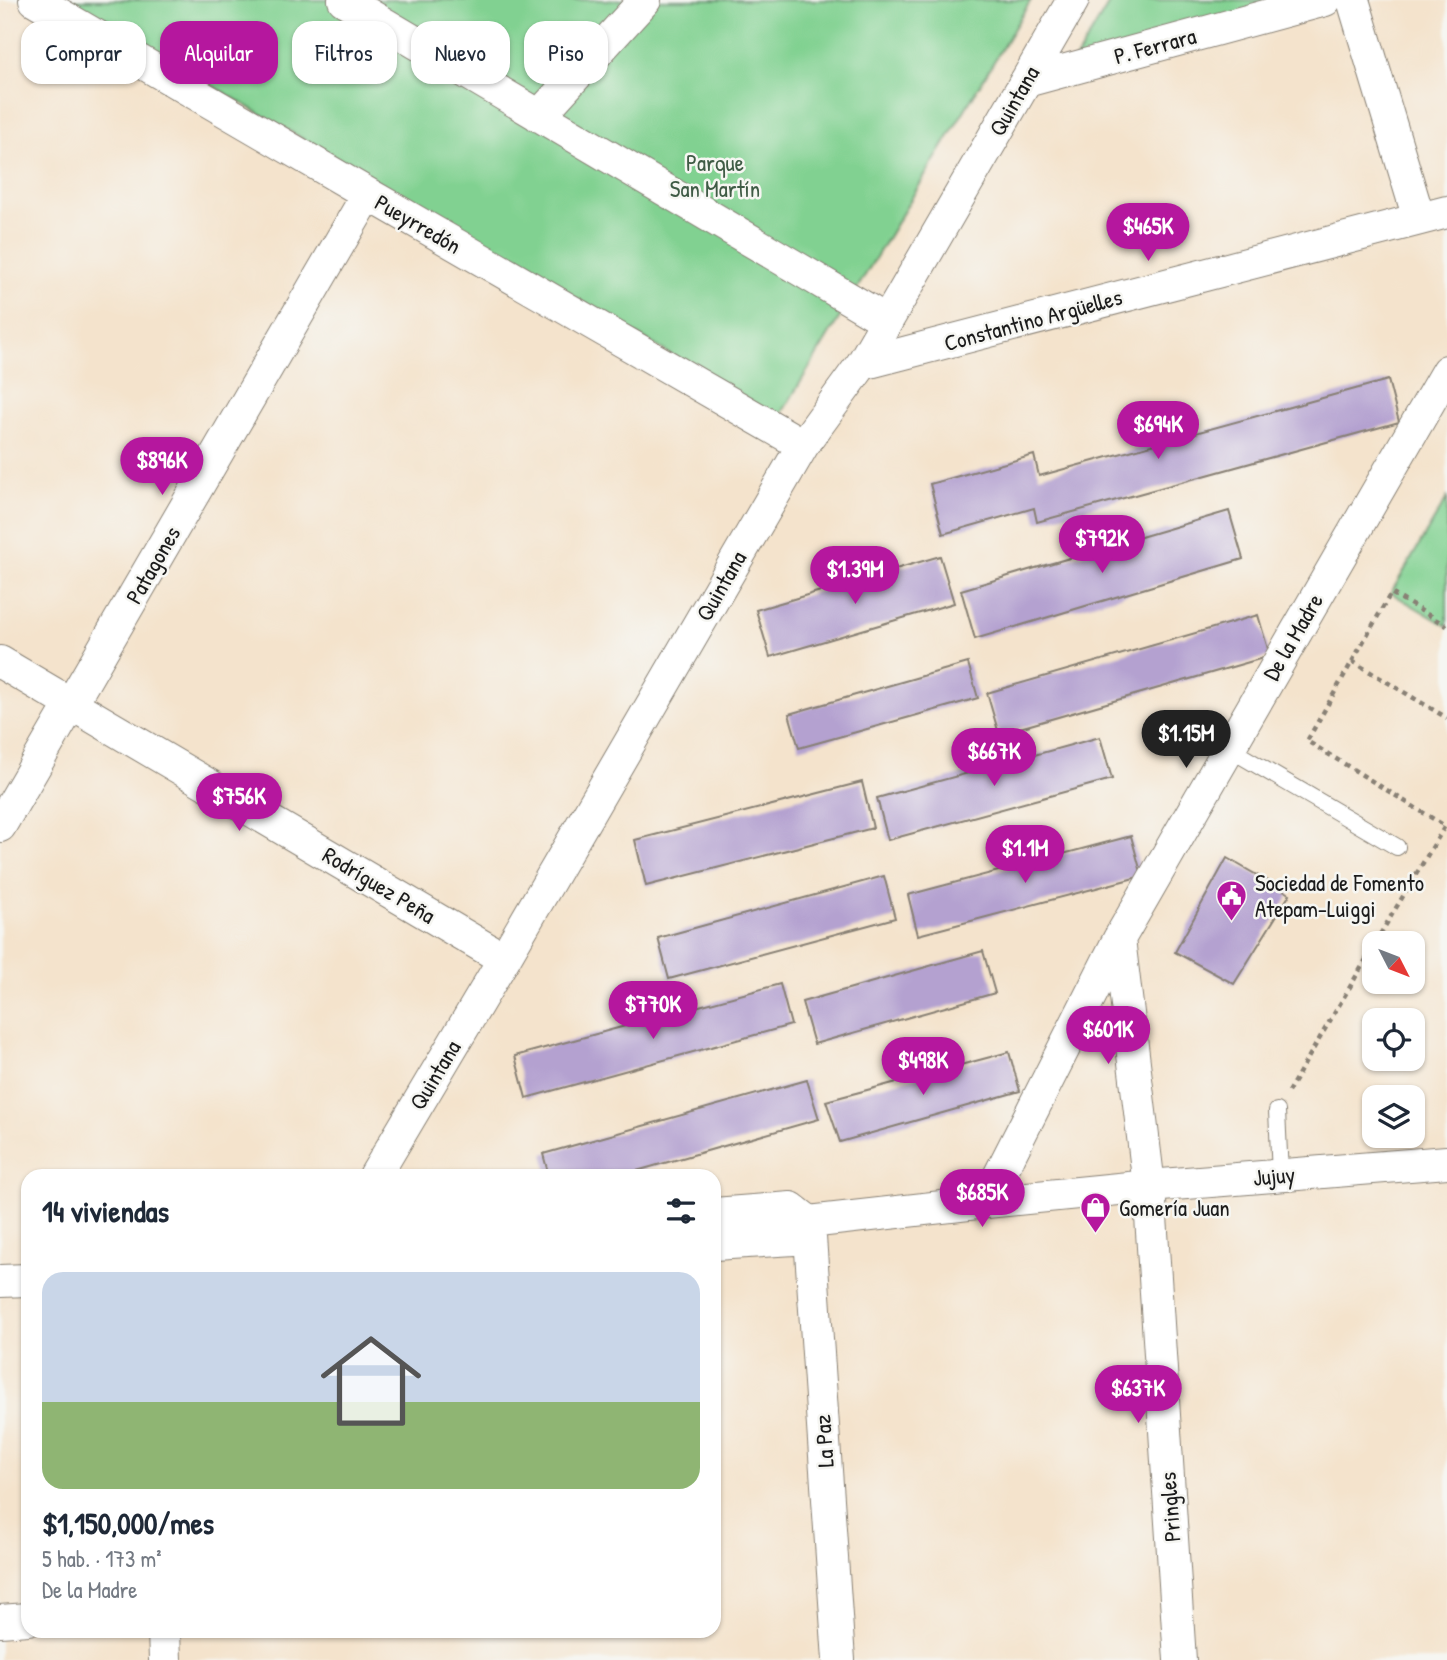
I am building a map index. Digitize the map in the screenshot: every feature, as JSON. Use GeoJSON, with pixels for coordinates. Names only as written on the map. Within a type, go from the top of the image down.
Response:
{"type":"FeatureCollection","features":[{"type":"Feature","properties":{"kind":"street","name":"Pueyrredón"},"geometry":{"type":"LineString","coordinates":[[35,0],[803,445]]}},
{"type":"Feature","properties":{"kind":"street"},"geometry":{"type":"LineString","coordinates":[[344,0],[887,321]]}},
{"type":"Feature","properties":{"kind":"street"},"geometry":{"type":"LineString","coordinates":[[539,116],[645,0]]}},
{"type":"Feature","properties":{"kind":"street","name":"Quintana"},"geometry":{"type":"LineString","coordinates":[[379,1169],[803,445],[862,364],[1073,0]]}},
{"type":"Feature","properties":{"kind":"street","name":"P. Ferrara"},"geometry":{"type":"LineString","coordinates":[[1026,81],[1325,0]]}},
{"type":"Feature","properties":{"kind":"street"},"geometry":{"type":"LineString","coordinates":[[1353,0],[1433,215]]}},
{"type":"Feature","properties":{"kind":"street","name":"Patagones"},"geometry":{"type":"LineString","coordinates":[[0,826],[368,194]]}},
{"type":"Feature","properties":{"kind":"street","name":"Constantino Argüelles"},"geometry":{"type":"LineString","coordinates":[[862,364],[1433,215]]}},
{"type":"Feature","properties":{"kind":"street","name":"De la Madre"},"geometry":{"type":"LineString","coordinates":[[986,1202],[1119,939],[1447,371]]}},
{"type":"Feature","properties":{"kind":"street","name":"Rodríguez Peña"},"geometry":{"type":"LineString","coordinates":[[0,662],[504,959]]}},
{"type":"Feature","properties":{"kind":"street"},"geometry":{"type":"LineString","coordinates":[[1119,939],[1149,1186]]}},
{"type":"Feature","properties":{"kind":"street","name":"Jujuy"},"geometry":{"type":"LineString","coordinates":[[810,1222],[1149,1186],[1447,1161]]}},
{"type":"Feature","properties":{"kind":"street","name":"Pringles"},"geometry":{"type":"LineString","coordinates":[[1149,1186],[1180,1660]]}},
{"type":"Feature","properties":{"kind":"street"},"geometry":{"type":"LineString","coordinates":[[721,1213],[792,1208],[810,1222],[794,1239],[721,1244]]}},
{"type":"Feature","properties":{"kind":"street","name":"La Paz"},"geometry":{"type":"LineString","coordinates":[[810,1222],[839,1660]]}},
{"type":"Feature","properties":{"kind":"street"},"geometry":{"type":"LineString","coordinates":[[0,1282],[21,1280]]}},
{"type":"Feature","properties":{"kind":"street"},"geometry":{"type":"LineString","coordinates":[[0,1621],[21,1620]]}},
{"type":"Feature","properties":{"kind":"street"},"geometry":{"type":"LineString","coordinates":[[164,1638],[166,1660]]}},
{"type":"Feature","properties":{"kind":"lane"},"geometry":{"type":"LineString","coordinates":[[1228,748],[1397,847]]}},
{"type":"Feature","properties":{"kind":"lane"},"geometry":{"type":"LineString","coordinates":[[1277,1111],[1280,1175]]}},
{"type":"Feature","properties":{"kind":"path"},"geometry":{"type":"LineString","coordinates":[[1383,931],[1446,827],[1307,741],[1391,593],[1447,626]]}},
{"type":"Feature","properties":{"kind":"path"},"geometry":{"type":"LineString","coordinates":[[1352,661],[1447,718]]}},
{"type":"Feature","properties":{"kind":"path"},"geometry":{"type":"LineString","coordinates":[[1277,1111],[1362,967]]}},
{"type":"Feature","properties":{"kind":"green space","name":"Parque San Martín"},"geometry":{"type":"Polygon","coordinates":[[[66,0],[1031,0],[779,418],[209,84],[278,84],[278,21],[160,21],[160,55],[146,47],[146,21],[102,21],[66,0]]]}},
{"type":"Feature","properties":{"kind":"green space"},"geometry":{"type":"Polygon","coordinates":[[[1111,0],[1325,0],[1070,69],[1111,0]]]}},
{"type":"Feature","properties":{"kind":"green space"},"geometry":{"type":"Polygon","coordinates":[[[1447,498],[1447,626],[1391,593],[1447,498]]]}},
{"type":"Feature","properties":{"kind":"building"},"geometry":{"type":"Polygon","coordinates":[[[1388,380],[1399,422],[1037,522],[1034,508],[943,534],[930,484],[1034,455],[1039,476],[1388,380]]]}},
{"type":"Feature","properties":{"kind":"building"},"geometry":{"type":"Polygon","coordinates":[[[1229,511],[1243,559],[975,639],[961,590],[1229,511]]]}},
{"type":"Feature","properties":{"kind":"building"},"geometry":{"type":"Polygon","coordinates":[[[940,556],[954,603],[770,657],[756,610],[940,556]]]}},
{"type":"Feature","properties":{"kind":"building"},"geometry":{"type":"Polygon","coordinates":[[[1258,615],[1270,656],[999,734],[987,693],[1258,615]]]}},
{"type":"Feature","properties":{"kind":"building"},"geometry":{"type":"Polygon","coordinates":[[[968,663],[978,698],[799,748],[789,714],[968,663]]]}},
{"type":"Feature","properties":{"kind":"building"},"geometry":{"type":"Polygon","coordinates":[[[1100,737],[1112,779],[888,840],[877,798],[1100,737]]]}},
{"type":"Feature","properties":{"kind":"building"},"geometry":{"type":"Polygon","coordinates":[[[862,782],[873,828],[646,886],[635,840],[862,782]]]}},
{"type":"Feature","properties":{"kind":"building"},"geometry":{"type":"Polygon","coordinates":[[[1131,836],[1142,876],[918,935],[908,895],[1131,836]]]}},
{"type":"Feature","properties":{"kind":"building","name":"Sociedad de Fomento Atepam-Luiggi"},"geometry":{"type":"Polygon","coordinates":[[[1227,858],[1290,894],[1234,984],[1175,952],[1227,858]]]}},
{"type":"Feature","properties":{"kind":"building"},"geometry":{"type":"Polygon","coordinates":[[[884,876],[895,918],[669,979],[658,938],[884,876]]]}},
{"type":"Feature","properties":{"kind":"building"},"geometry":{"type":"Polygon","coordinates":[[[983,951],[995,993],[814,1044],[802,1002],[983,951]]]}},
{"type":"Feature","properties":{"kind":"building"},"geometry":{"type":"Polygon","coordinates":[[[780,984],[791,1025],[526,1098],[515,1056],[780,984]]]}},
{"type":"Feature","properties":{"kind":"building"},"geometry":{"type":"Polygon","coordinates":[[[1009,1052],[1020,1091],[840,1142],[826,1101],[1009,1052]]]}},
{"type":"Feature","properties":{"kind":"building"},"geometry":{"type":"Polygon","coordinates":[[[807,1080],[819,1119],[644,1169],[547,1169],[543,1154],[807,1080]]]}},
{"type":"Feature","properties":{"kind":"place","name":"Sociedad de Fomento Atepam-Luiggi"},"geometry":{"type":"Point","coordinates":[1232,923]}},
{"type":"Feature","properties":{"kind":"place","name":"Gomería Juan"},"geometry":{"type":"Point","coordinates":[1096,1235]}}]}
